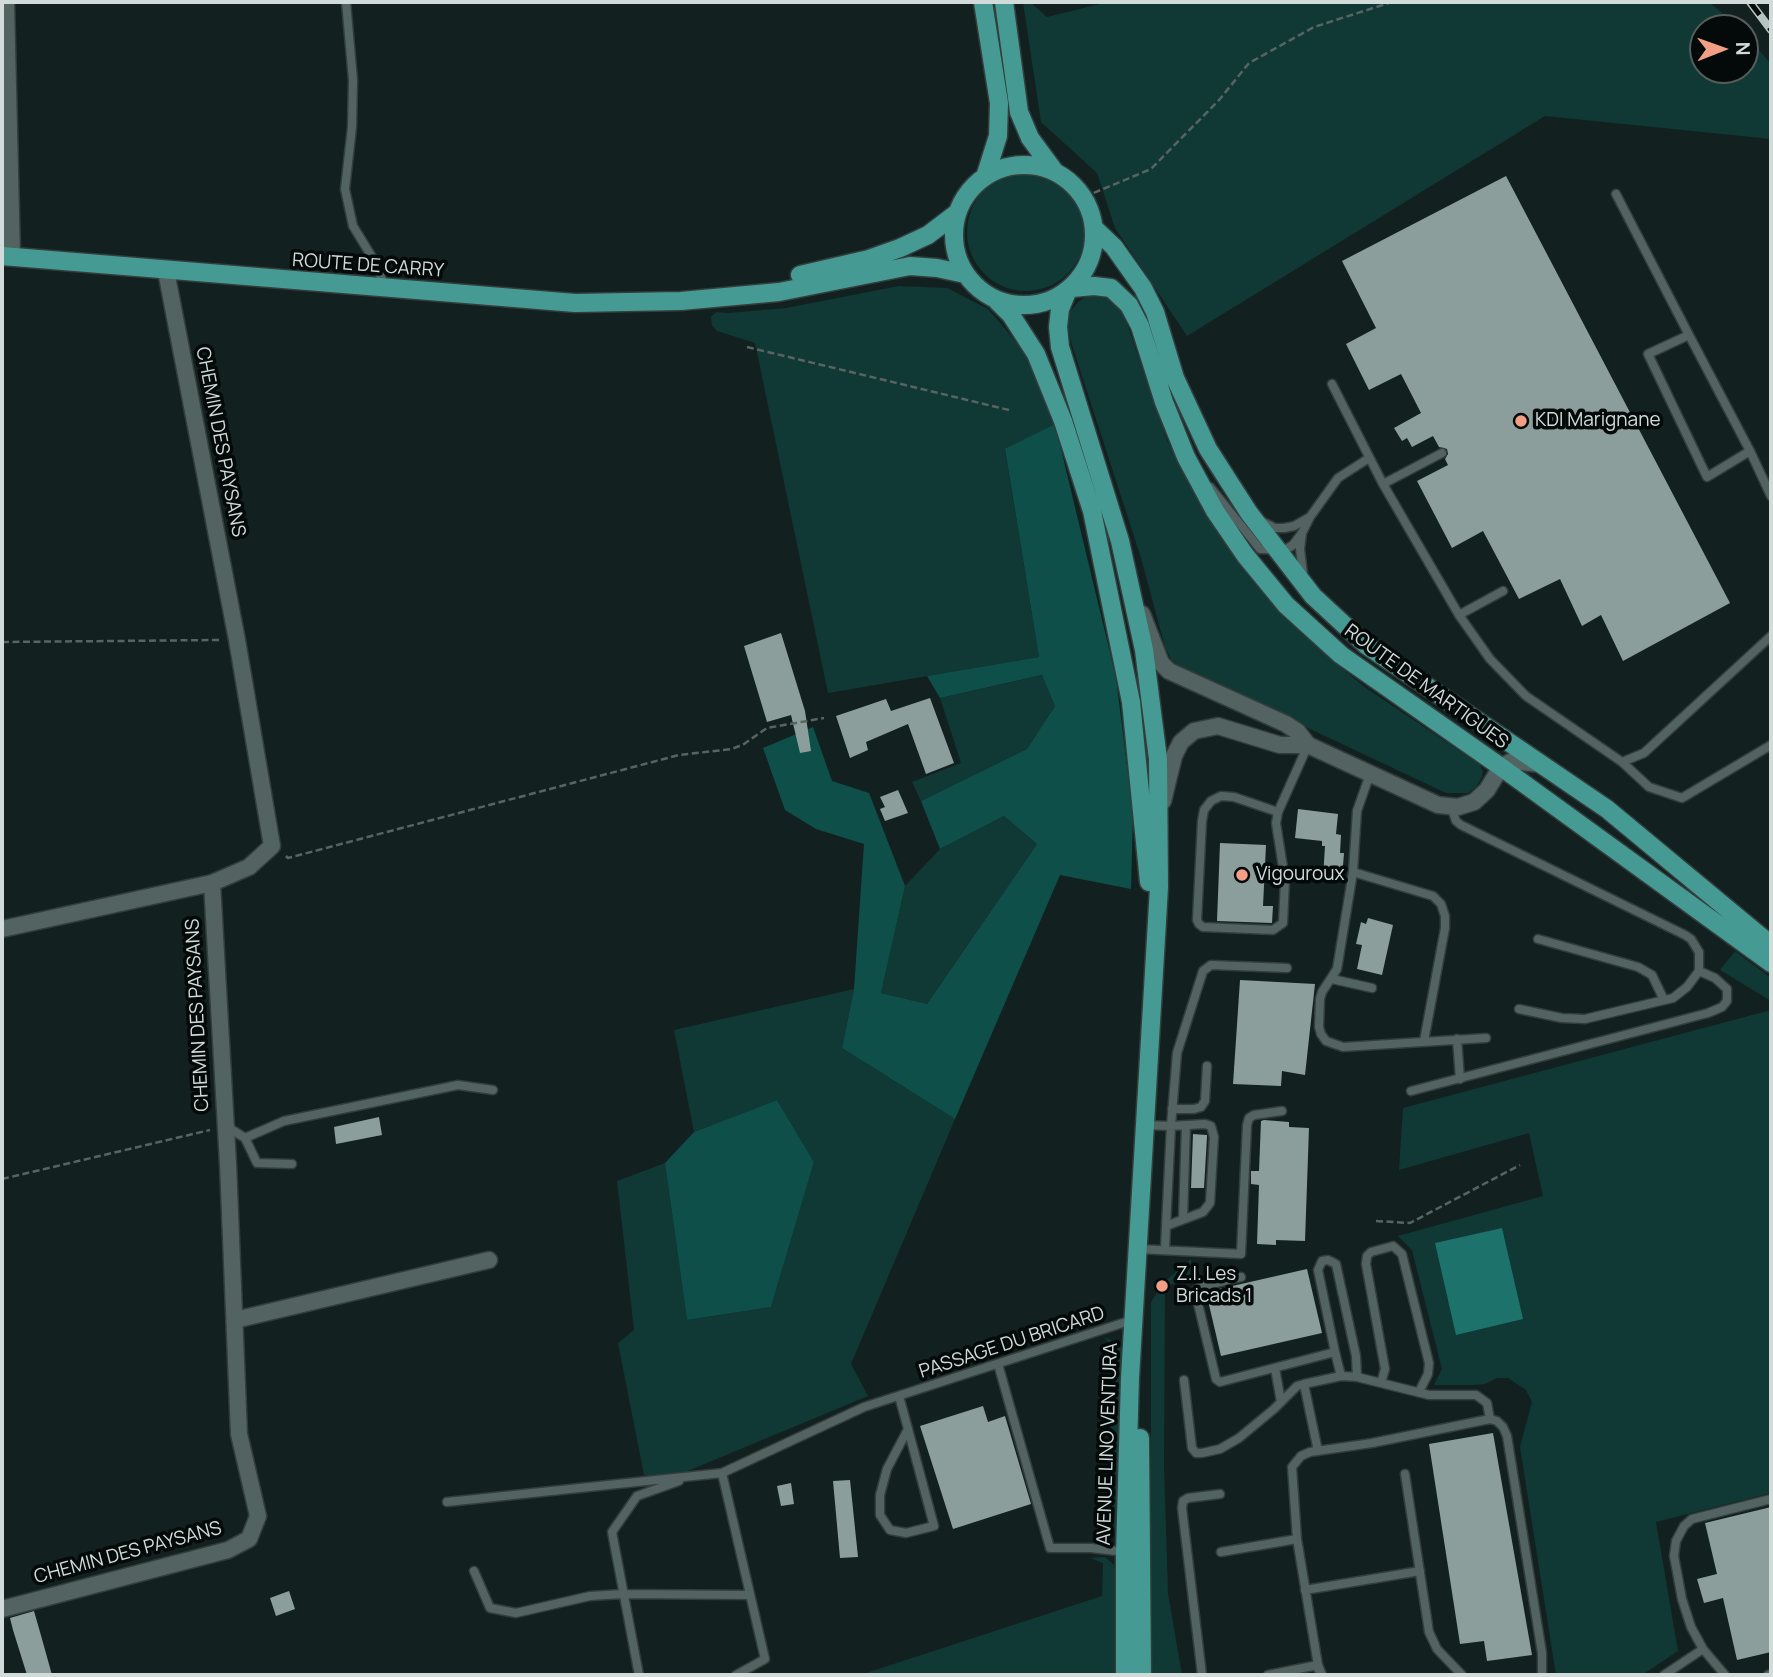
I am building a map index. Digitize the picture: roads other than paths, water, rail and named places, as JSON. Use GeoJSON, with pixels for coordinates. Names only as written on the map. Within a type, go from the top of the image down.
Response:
{"type":"FeatureCollection","features":[{"type":"Feature","properties":{"kind":"main road"},"geometry":{"type":"LineString","coordinates":[[983,2],[999,103],[998,136],[985,177]]}},
{"type":"Feature","properties":{"kind":"main road"},"geometry":{"type":"LineString","coordinates":[[1005,6],[1019,111],[1030,138],[1055,172]]}},
{"type":"Feature","properties":{"kind":"main road"},"geometry":{"type":"LineString","coordinates":[[1135,1319],[1159,887],[1158,759],[1152,703],[1120,541],[1060,347],[1060,309],[1069,290],[1086,271],[1093,250],[1094,228],[1084,197],[1071,183],[1055,172],[1038,166],[1020,165],[1001,169],[985,177],[968,193],[957,214],[954,234],[956,255],[974,285],[1011,315],[1036,354],[1063,421],[1092,511],[1131,702],[1149,886],[1147,1068]]}},
{"type":"Feature","properties":{"kind":"main road","name":"ROUTE DE CARRY"},"geometry":{"type":"LineString","coordinates":[[732,296],[900,248],[928,235],[957,214]]}},
{"type":"Feature","properties":{"kind":"main road","name":"ROUTE DE MARTIGUES"},"geometry":{"type":"LineString","coordinates":[[1094,228],[1114,247],[1143,288],[1155,312],[1175,378],[1208,449],[1249,513],[1312,596],[1366,645],[1607,809],[1771,945]]}},
{"type":"Feature","properties":{"kind":"main road","name":"ROUTE DE CARRY"},"geometry":{"type":"LineString","coordinates":[[7,257],[575,303],[681,301],[779,292],[910,266],[965,274]]}},
{"type":"Feature","properties":{"kind":"main road","name":"ROUTE DE MARTIGUES"},"geometry":{"type":"LineString","coordinates":[[1069,290],[1094,286],[1111,288],[1129,305],[1140,326],[1164,402],[1186,457],[1214,510],[1245,555],[1286,605],[1341,655],[1398,698],[1501,768],[1771,963]]}},
{"type":"Feature","properties":{"kind":"main road"},"geometry":{"type":"LineString","coordinates":[[997,301],[1015,306],[1033,306],[1051,301],[1069,290]]}},
{"type":"Feature","properties":{"kind":"main road","name":"AVENUE LINO VENTURA"},"geometry":{"type":"LineString","coordinates":[[1125,1675],[1125,1552],[1130,1378],[1135,1319]]}},
{"type":"Feature","properties":{"kind":"main road","name":"AVENUE LINO VENTURA"},"geometry":{"type":"LineString","coordinates":[[1135,1319],[1139,1373],[1142,1675]]}},
{"type":"Feature","properties":{"kind":"street"},"geometry":{"type":"LineString","coordinates":[[6,2],[7,257]]}},
{"type":"Feature","properties":{"kind":"street","name":"CHEMIN DES PAYSANS"},"geometry":{"type":"LineString","coordinates":[[2,1609],[228,1550],[249,1539],[258,1516],[239,1434],[212,883],[249,867],[272,846],[237,640],[166,271]]}},
{"type":"Feature","properties":{"kind":"street"},"geometry":{"type":"LineString","coordinates":[[1129,579],[1156,653],[1169,671],[1286,724],[1298,732],[1308,745]]}},
{"type":"Feature","properties":{"kind":"street"},"geometry":{"type":"LineString","coordinates":[[1160,817],[1174,756],[1181,742],[1194,731],[1206,727],[1218,726],[1280,745],[1308,745],[1438,804],[1451,807],[1474,802],[1487,790],[1501,768],[1512,761],[1545,766]]}},
{"type":"Feature","properties":{"kind":"street"},"geometry":{"type":"LineString","coordinates":[[2,929],[212,883]]}},
{"type":"Feature","properties":{"kind":"street"},"geometry":{"type":"LineString","coordinates":[[234,1320],[489,1260]]}},
{"type":"Feature","properties":{"kind":"lane"},"geometry":{"type":"LineString","coordinates":[[346,2],[353,80],[352,128],[345,189],[353,226],[372,257],[386,289]]}},
{"type":"Feature","properties":{"kind":"lane"},"geometry":{"type":"LineString","coordinates":[[1616,194],[1771,496]]}},
{"type":"Feature","properties":{"kind":"lane"},"geometry":{"type":"LineString","coordinates":[[1689,335],[1648,354],[1707,478],[1750,451]]}},
{"type":"Feature","properties":{"kind":"lane"},"geometry":{"type":"LineString","coordinates":[[1332,384],[1383,484],[1459,615],[1490,659],[1526,696],[1622,762],[1649,787],[1682,798],[1771,745]]}},
{"type":"Feature","properties":{"kind":"lane"},"geometry":{"type":"LineString","coordinates":[[1383,484],[1442,453]]}},
{"type":"Feature","properties":{"kind":"lane"},"geometry":{"type":"LineString","coordinates":[[1186,457],[1253,543],[1260,549],[1277,551],[1293,545],[1338,478],[1369,457]]}},
{"type":"Feature","properties":{"kind":"lane"},"geometry":{"type":"LineString","coordinates":[[1249,513],[1275,527],[1294,526],[1310,517]]}},
{"type":"Feature","properties":{"kind":"lane"},"geometry":{"type":"LineString","coordinates":[[1303,533],[1301,565],[1312,596]]}},
{"type":"Feature","properties":{"kind":"lane"},"geometry":{"type":"LineString","coordinates":[[1459,615],[1503,591]]}},
{"type":"Feature","properties":{"kind":"lane"},"geometry":{"type":"LineString","coordinates":[[1622,762],[1644,753],[1771,636]]}},
{"type":"Feature","properties":{"kind":"lane"},"geometry":{"type":"LineString","coordinates":[[1278,812],[1234,797],[1221,796],[1211,801],[1204,810],[1197,920],[1203,927],[1273,930],[1283,923],[1285,880],[1276,823],[1278,812],[1308,745]]}},
{"type":"Feature","properties":{"kind":"lane"},"geometry":{"type":"LineString","coordinates":[[1370,774],[1357,811],[1353,872],[1337,969],[1322,992],[1319,1027],[1326,1041],[1343,1047],[1486,1038]]}},
{"type":"Feature","properties":{"kind":"lane"},"geometry":{"type":"LineString","coordinates":[[1451,807],[1456,821],[1461,825],[1691,939],[1699,952],[1699,971],[1681,993],[1664,1000],[1585,1019],[1562,1018],[1519,1009]]}},
{"type":"Feature","properties":{"kind":"lane"},"geometry":{"type":"LineString","coordinates":[[1353,872],[1433,896],[1441,904],[1445,928],[1424,1041]]}},
{"type":"Feature","properties":{"kind":"lane"},"geometry":{"type":"LineString","coordinates":[[1538,939],[1638,967],[1652,975],[1664,1000]]}},
{"type":"Feature","properties":{"kind":"lane"},"geometry":{"type":"LineString","coordinates":[[1165,1250],[1177,1053],[1203,971],[1212,965],[1287,968]]}},
{"type":"Feature","properties":{"kind":"lane"},"geometry":{"type":"LineString","coordinates":[[1411,1091],[1708,1013],[1722,1007],[1727,1001],[1727,989],[1715,978],[1699,971]]}},
{"type":"Feature","properties":{"kind":"lane"},"geometry":{"type":"LineString","coordinates":[[1332,979],[1372,988]]}},
{"type":"Feature","properties":{"kind":"lane"},"geometry":{"type":"LineString","coordinates":[[1457,1039],[1460,1079]]}},
{"type":"Feature","properties":{"kind":"lane"},"geometry":{"type":"LineString","coordinates":[[1172,1109],[1201,1107],[1205,1101],[1207,1066]]}},
{"type":"Feature","properties":{"kind":"lane"},"geometry":{"type":"LineString","coordinates":[[245,1138],[284,1121],[458,1086],[493,1090]]}},
{"type":"Feature","properties":{"kind":"lane"},"geometry":{"type":"LineString","coordinates":[[1138,1248],[1241,1254],[1249,1118],[1282,1111]]}},
{"type":"Feature","properties":{"kind":"lane"},"geometry":{"type":"LineString","coordinates":[[1144,1125],[1211,1126],[1208,1183],[1210,1203],[1207,1208],[1166,1226]]}},
{"type":"Feature","properties":{"kind":"lane"},"geometry":{"type":"LineString","coordinates":[[1183,1219],[1189,1140],[1186,1125]]}},
{"type":"Feature","properties":{"kind":"lane"},"geometry":{"type":"LineString","coordinates":[[226,1126],[245,1138],[257,1163],[292,1164]]}},
{"type":"Feature","properties":{"kind":"lane"},"geometry":{"type":"LineString","coordinates":[[1381,1383],[1385,1369],[1366,1264],[1367,1256],[1371,1252],[1393,1246],[1402,1254],[1429,1363],[1428,1374],[1419,1392]]}},
{"type":"Feature","properties":{"kind":"lane"},"geometry":{"type":"LineString","coordinates":[[1340,1376],[1318,1270],[1318,1265],[1328,1260],[1336,1264],[1356,1356],[1357,1377]]}},
{"type":"Feature","properties":{"kind":"lane"},"geometry":{"type":"LineString","coordinates":[[1241,1277],[1199,1287],[1195,1291],[1216,1379],[1226,1382],[1335,1352]]}},
{"type":"Feature","properties":{"kind":"lane","name":"PASSAGE DU BRICARD"},"geometry":{"type":"LineString","coordinates":[[691,1476],[722,1473],[864,1407],[1135,1319]]}},
{"type":"Feature","properties":{"kind":"lane"},"geometry":{"type":"LineString","coordinates":[[998,1364],[1051,1548],[1091,1548],[1125,1552]]}},
{"type":"Feature","properties":{"kind":"lane"},"geometry":{"type":"LineString","coordinates":[[1275,1368],[1281,1402]]}},
{"type":"Feature","properties":{"kind":"lane"},"geometry":{"type":"LineString","coordinates":[[1184,1380],[1192,1448],[1195,1453],[1220,1449],[1239,1438],[1297,1386],[1340,1376],[1357,1377],[1429,1395],[1476,1395],[1488,1403],[1490,1419]]}},
{"type":"Feature","properties":{"kind":"lane"},"geometry":{"type":"LineString","coordinates":[[1304,1384],[1318,1451]]}},
{"type":"Feature","properties":{"kind":"lane"},"geometry":{"type":"LineString","coordinates":[[899,1396],[908,1429],[934,1526],[906,1533],[890,1530],[880,1515],[880,1495],[887,1469],[908,1429]]}},
{"type":"Feature","properties":{"kind":"lane"},"geometry":{"type":"LineString","coordinates":[[1320,1675],[1297,1539],[1292,1467],[1301,1456],[1318,1451],[1490,1419],[1503,1426],[1507,1436],[1542,1653],[1542,1675]]}},
{"type":"Feature","properties":{"kind":"lane"},"geometry":{"type":"LineString","coordinates":[[722,1473],[765,1660],[736,1675]]}},
{"type":"Feature","properties":{"kind":"lane"},"geometry":{"type":"LineString","coordinates":[[1405,1474],[1429,1632],[1437,1649],[1462,1675]]}},
{"type":"Feature","properties":{"kind":"lane"},"geometry":{"type":"LineString","coordinates":[[447,1502],[691,1476]]}},
{"type":"Feature","properties":{"kind":"lane"},"geometry":{"type":"LineString","coordinates":[[639,1675],[612,1532],[637,1496],[691,1476]]}},
{"type":"Feature","properties":{"kind":"lane"},"geometry":{"type":"LineString","coordinates":[[1202,1675],[1182,1508],[1183,1502],[1188,1498],[1220,1494]]}},
{"type":"Feature","properties":{"kind":"lane"},"geometry":{"type":"LineString","coordinates":[[1725,1675],[1703,1649],[1691,1627],[1682,1599],[1674,1556],[1676,1541],[1684,1526],[1692,1519],[1771,1499]]}},
{"type":"Feature","properties":{"kind":"lane"},"geometry":{"type":"LineString","coordinates":[[1221,1552],[1297,1539]]}},
{"type":"Feature","properties":{"kind":"lane"},"geometry":{"type":"LineString","coordinates":[[474,1570],[490,1608],[516,1613],[590,1596],[750,1595]]}},
{"type":"Feature","properties":{"kind":"lane"},"geometry":{"type":"LineString","coordinates":[[1305,1590],[1420,1572]]}},
{"type":"Feature","properties":{"kind":"lane"},"geometry":{"type":"LineString","coordinates":[[1664,1675],[1703,1649]]}},
{"type":"Feature","properties":{"kind":"lane"},"geometry":{"type":"LineString","coordinates":[[1268,1675],[1318,1665]]}},
{"type":"Feature","properties":{"kind":"railway"},"geometry":{"type":"LineString","coordinates":[[1750,2],[1771,30]]}},
{"type":"Feature","properties":{"kind":"place","name":"KDI Marignane"},"geometry":{"type":"Point","coordinates":[1521,421]}},
{"type":"Feature","properties":{"kind":"place","name":"Vigouroux"},"geometry":{"type":"Point","coordinates":[1242,875]}},
{"type":"Feature","properties":{"kind":"place","name":"Z.I. Les Bricads 1"},"geometry":{"type":"Point","coordinates":[1162,1286]}}]}
